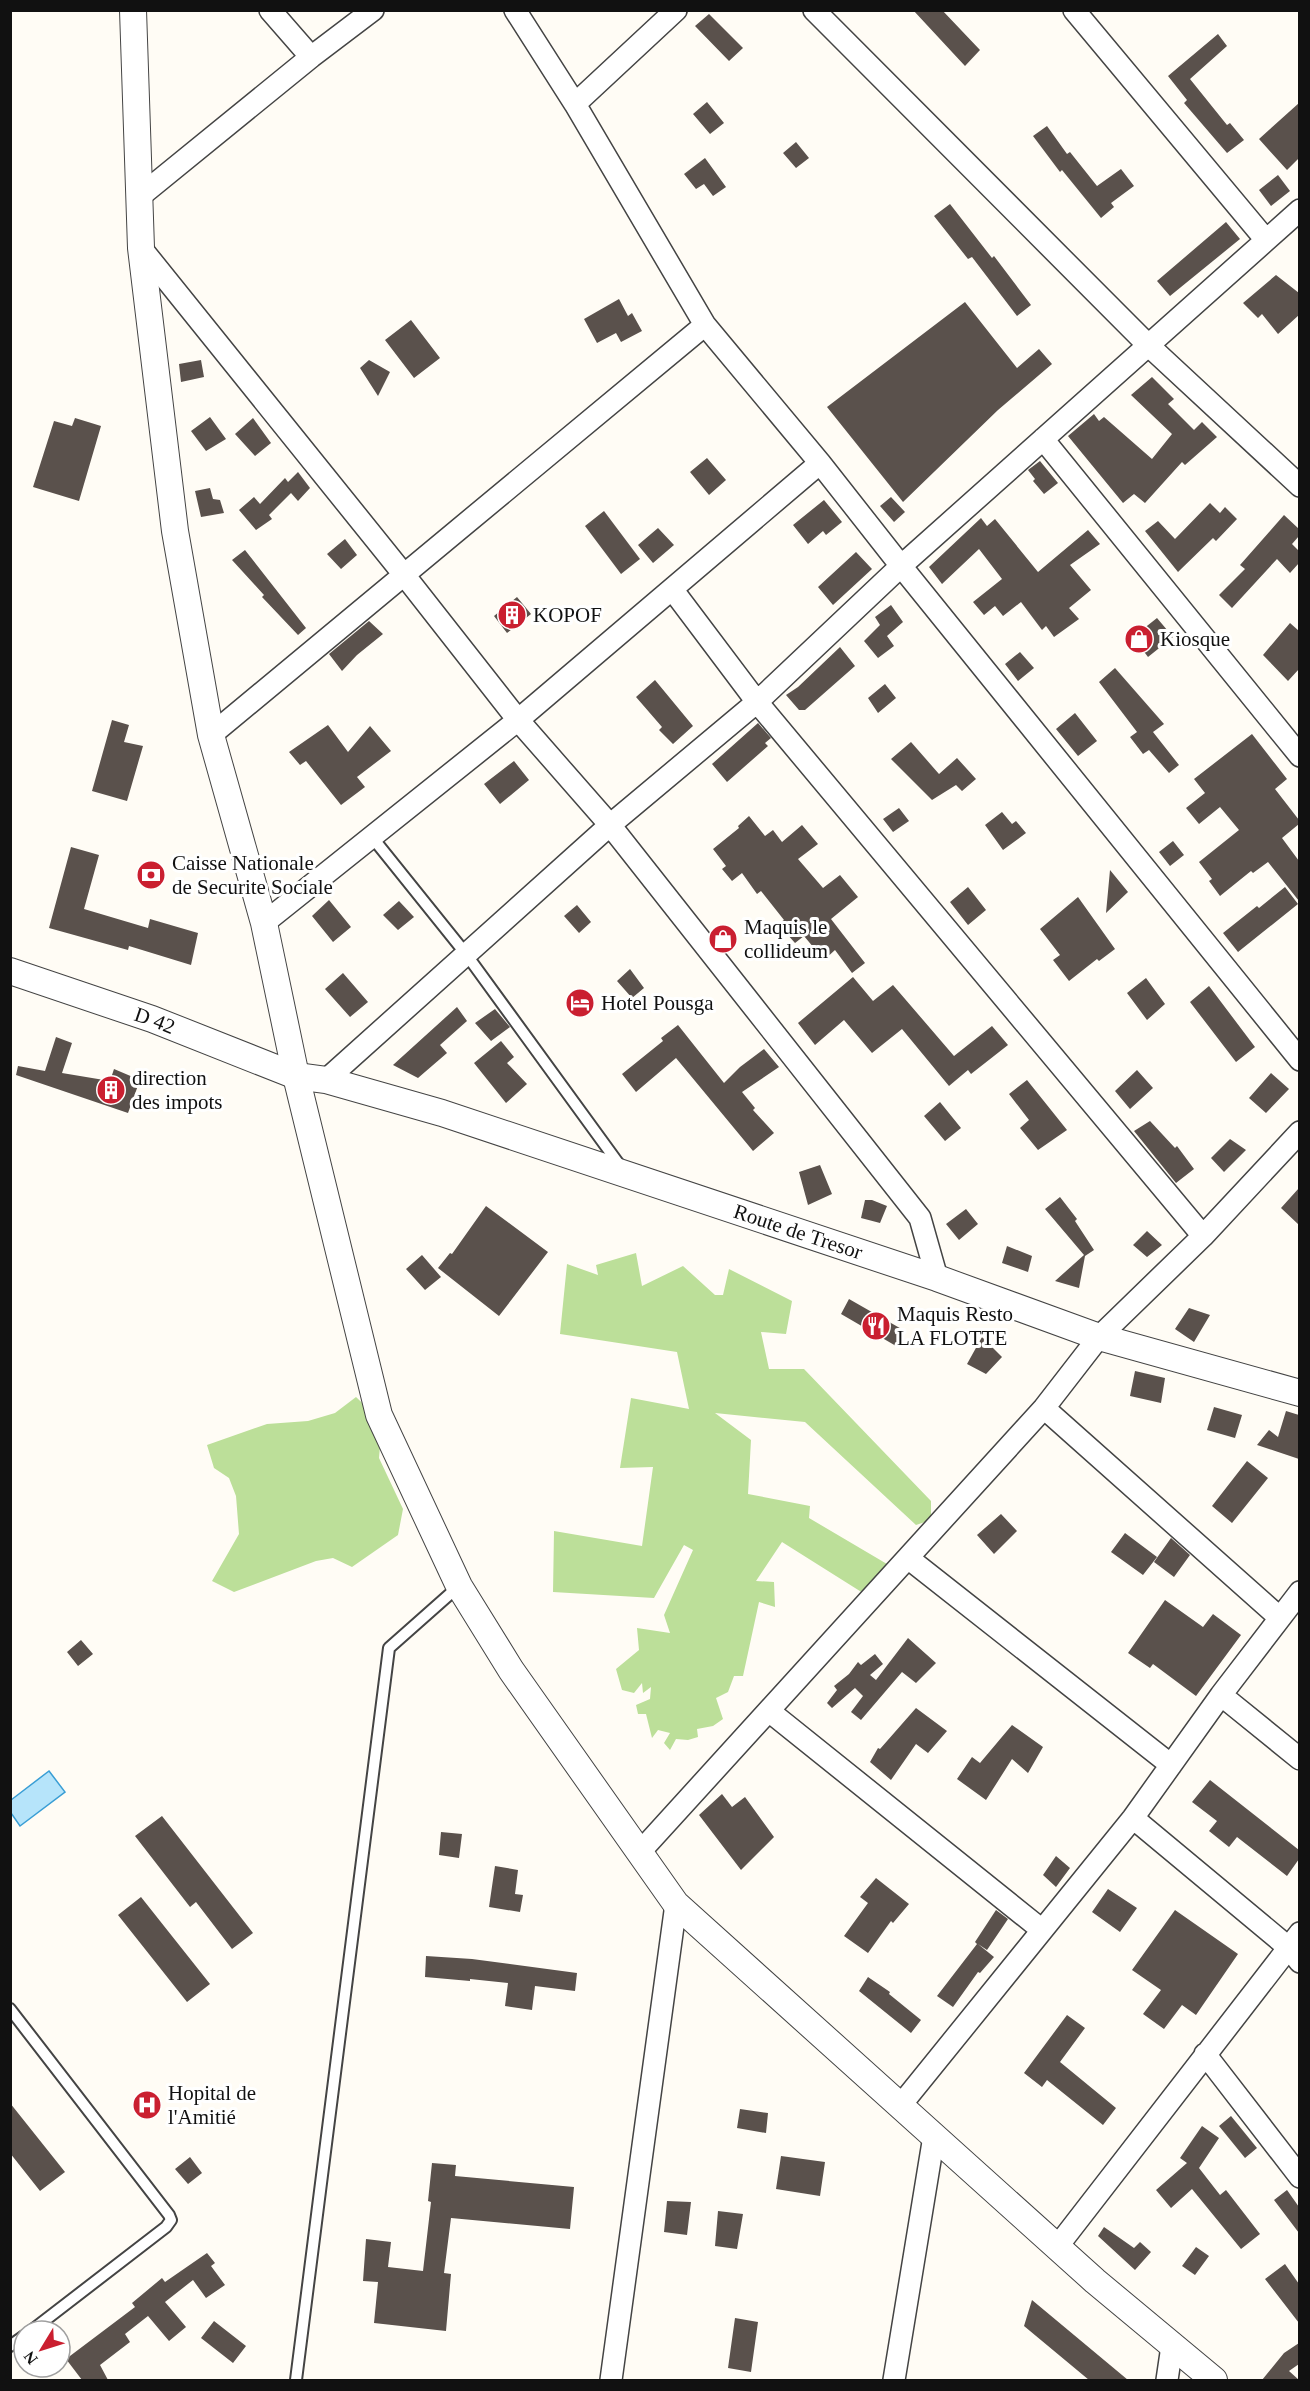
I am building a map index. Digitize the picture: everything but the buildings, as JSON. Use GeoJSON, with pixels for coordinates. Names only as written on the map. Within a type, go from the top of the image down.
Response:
{"type":"FeatureCollection","features":[{"type":"Feature","properties":{"kind":"street"},"geometry":{"type":"LineString","coordinates":[[133,10],[141,248],[176,531],[211,735],[264,922],[296,1076],[379,1415],[459,1586],[511,1670],[676,1904],[1057,2247],[1214,2380]]}},
{"type":"Feature","properties":{"kind":"street"},"geometry":{"type":"LineString","coordinates":[[270,10],[311,57]]}},
{"type":"Feature","properties":{"kind":"street"},"geometry":{"type":"LineString","coordinates":[[139,197],[311,57],[373,10]]}},
{"type":"Feature","properties":{"kind":"street"},"geometry":{"type":"LineString","coordinates":[[515,10],[575,104],[705,325],[820,463],[1299,1060]]}},
{"type":"Feature","properties":{"kind":"street"},"geometry":{"type":"LineString","coordinates":[[575,104],[676,10]]}},
{"type":"Feature","properties":{"kind":"street"},"geometry":{"type":"LineString","coordinates":[[814,10],[1148,345],[1299,486]]}},
{"type":"Feature","properties":{"kind":"street"},"geometry":{"type":"LineString","coordinates":[[1074,10],[1266,240]]}},
{"type":"Feature","properties":{"kind":"street"},"geometry":{"type":"LineString","coordinates":[[1099,1337],[326,1080],[610,825],[757,702],[901,566],[1299,210]]}},
{"type":"Feature","properties":{"kind":"street"},"geometry":{"type":"LineString","coordinates":[[141,248],[518,720],[610,825],[920,1218],[937,1278]]}},
{"type":"Feature","properties":{"kind":"street"},"geometry":{"type":"LineString","coordinates":[[211,735],[405,576],[566,438],[705,325]]}},
{"type":"Feature","properties":{"kind":"street"},"geometry":{"type":"LineString","coordinates":[[1043,439],[1299,756]]}},
{"type":"Feature","properties":{"kind":"street"},"geometry":{"type":"LineString","coordinates":[[264,922],[518,720],[820,463]]}},
{"type":"Feature","properties":{"kind":"street"},"geometry":{"type":"LineString","coordinates":[[672,589],[757,702],[1203,1236]]}},
{"type":"Feature","properties":{"kind":"street","name":"D 42"},"geometry":{"type":"LineString","coordinates":[[10,971],[152,1019],[296,1076]]}},
{"type":"Feature","properties":{"kind":"street","name":"Route de Tresor"},"geometry":{"type":"LineString","coordinates":[[296,1076],[326,1080],[442,1113],[937,1278],[1099,1337],[1299,1393]]}},
{"type":"Feature","properties":{"kind":"street"},"geometry":{"type":"LineString","coordinates":[[639,1853],[1044,1408],[1099,1337],[1203,1236],[1299,1132]]}},
{"type":"Feature","properties":{"kind":"street"},"geometry":{"type":"LineString","coordinates":[[1044,1408],[1280,1618]]}},
{"type":"Feature","properties":{"kind":"street"},"geometry":{"type":"LineString","coordinates":[[908,1558],[1171,1765]]}},
{"type":"Feature","properties":{"kind":"street"},"geometry":{"type":"LineString","coordinates":[[900,2106],[1133,1818],[1221,1695],[1299,1592]]}},
{"type":"Feature","properties":{"kind":"street"},"geometry":{"type":"LineString","coordinates":[[1221,1695],[1299,1759]]}},
{"type":"Feature","properties":{"kind":"street"},"geometry":{"type":"LineString","coordinates":[[769,1711],[1042,1929]]}},
{"type":"Feature","properties":{"kind":"street"},"geometry":{"type":"LineString","coordinates":[[1057,2247],[1205,2054],[1296,1947],[1133,1818]]}},
{"type":"Feature","properties":{"kind":"street"},"geometry":{"type":"LineString","coordinates":[[611,2380],[676,1904]]}},
{"type":"Feature","properties":{"kind":"street"},"geometry":{"type":"LineString","coordinates":[[1205,2054],[1299,2177]]}},
{"type":"Feature","properties":{"kind":"street"},"geometry":{"type":"LineString","coordinates":[[894,2380],[934,2136]]}},
{"type":"Feature","properties":{"kind":"street"},"geometry":{"type":"LineString","coordinates":[[1167,2380],[1172,2346]]}},
{"type":"Feature","properties":{"kind":"lane"},"geometry":{"type":"LineString","coordinates":[[372,837],[466,954],[627,1175]]}},
{"type":"Feature","properties":{"kind":"lane"},"geometry":{"type":"LineString","coordinates":[[296,2380],[389,1648],[459,1586]]}},
{"type":"Feature","properties":{"kind":"lane"},"geometry":{"type":"LineString","coordinates":[[10,2009],[171,2220],[166,2228],[47,2319]]}},
{"type":"Feature","properties":{"kind":"green space"},"geometry":{"type":"Polygon","coordinates":[[[636,1253],[642,1286],[683,1266],[715,1295],[723,1295],[729,1269],[792,1301],[786,1334],[761,1332],[769,1369],[804,1369],[931,1501],[931,1520],[916,1525],[805,1422],[715,1413],[751,1440],[748,1494],[810,1506],[809,1518],[887,1564],[863,1593],[782,1542],[756,1581],[774,1582],[775,1607],[759,1602],[743,1676],[734,1676],[728,1692],[716,1698],[723,1719],[713,1726],[697,1729],[698,1737],[688,1740],[676,1739],[670,1750],[664,1743],[670,1733],[658,1730],[652,1738],[646,1714],[638,1714],[636,1705],[650,1699],[651,1687],[643,1693],[642,1683],[634,1693],[622,1690],[616,1669],[639,1650],[637,1628],[670,1633],[664,1615],[693,1550],[684,1545],[654,1598],[553,1592],[554,1531],[642,1546],[653,1467],[620,1468],[631,1398],[689,1409],[677,1352],[560,1334],[567,1264],[598,1275],[596,1265],[636,1253]]]}},
{"type":"Feature","properties":{"kind":"green space"},"geometry":{"type":"Polygon","coordinates":[[[356,1397],[382,1422],[379,1458],[403,1509],[398,1535],[352,1567],[333,1558],[316,1561],[234,1592],[212,1581],[239,1534],[236,1496],[229,1478],[214,1468],[207,1445],[267,1424],[308,1421],[335,1413],[356,1397]]]}},
{"type":"Feature","properties":{"kind":"water"},"geometry":{"type":"Polygon","coordinates":[[[49,1771],[65,1792],[20,1826],[11,1813],[11,1800],[49,1771]]]}},
{"type":"Feature","properties":{"kind":"place","name":"KOPOF"},"geometry":{"type":"Point","coordinates":[512,615]}},
{"type":"Feature","properties":{"kind":"place","name":"Kiosque"},"geometry":{"type":"Point","coordinates":[1139,639]}},
{"type":"Feature","properties":{"kind":"place","name":"Caisse Nationale de Securite Sociale"},"geometry":{"type":"Point","coordinates":[151,875]}},
{"type":"Feature","properties":{"kind":"place","name":"Maquis le collideum"},"geometry":{"type":"Point","coordinates":[723,939]}},
{"type":"Feature","properties":{"kind":"place","name":"Hotel Pousga"},"geometry":{"type":"Point","coordinates":[580,1003]}},
{"type":"Feature","properties":{"kind":"place","name":"direction des impots"},"geometry":{"type":"Point","coordinates":[111,1090]}},
{"type":"Feature","properties":{"kind":"place","name":"Maquis Resto LA FLOTTE"},"geometry":{"type":"Point","coordinates":[876,1326]}},
{"type":"Feature","properties":{"kind":"place","name":"Hopital de l'Amitié"},"geometry":{"type":"Point","coordinates":[147,2105]}}]}
